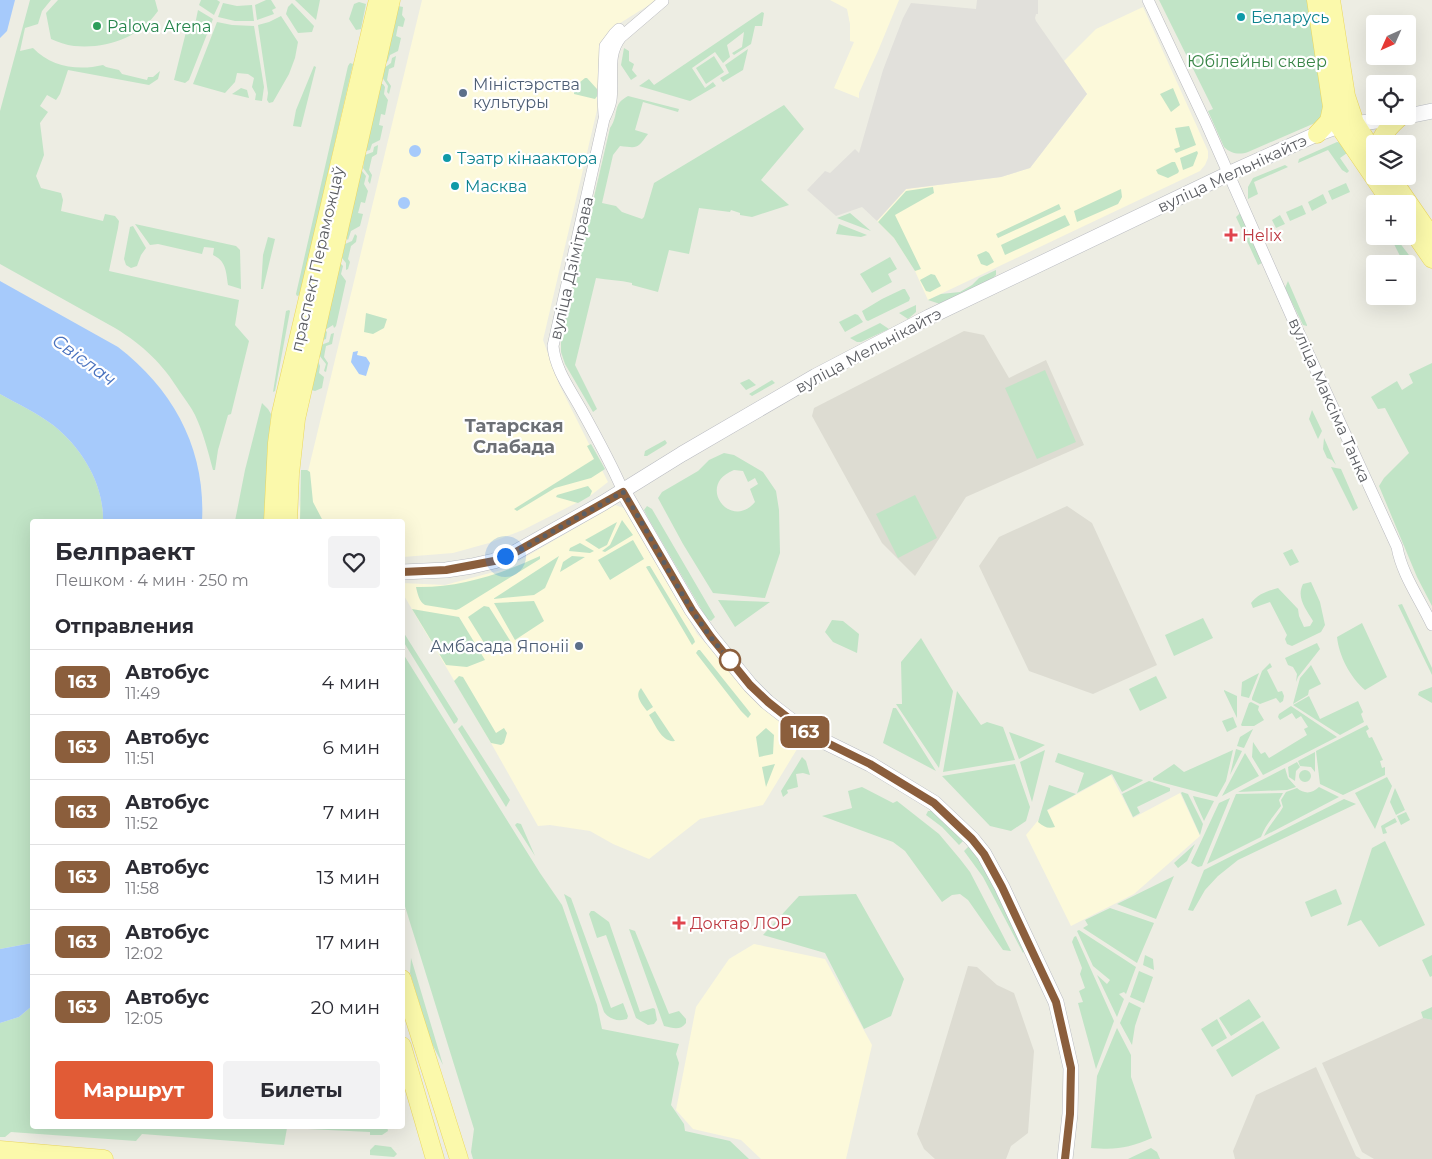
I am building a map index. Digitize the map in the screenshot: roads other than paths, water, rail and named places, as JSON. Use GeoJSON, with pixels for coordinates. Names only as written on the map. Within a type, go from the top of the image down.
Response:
{"type":"FeatureCollection","features":[{"type":"Feature","properties":{"kind":"main road","name":"праспект Пераможцаў"},"geometry":{"type":"LineString","coordinates":[[273,519],[277,443],[281,413],[378,0]]}},
{"type":"Feature","properties":{"kind":"main road","name":"праспект Пераможцаў"},"geometry":{"type":"LineString","coordinates":[[288,519],[290,474],[298,411],[392,0]]}},
{"type":"Feature","properties":{"kind":"main road"},"geometry":{"type":"LineString","coordinates":[[1316,0],[1332,107],[1327,125],[1317,134]]}},
{"type":"Feature","properties":{"kind":"main road"},"geometry":{"type":"LineString","coordinates":[[1331,0],[1346,96],[1347,124],[1387,195]]}},
{"type":"Feature","properties":{"kind":"main road"},"geometry":{"type":"LineString","coordinates":[[1332,107],[1366,144]]}},
{"type":"Feature","properties":{"kind":"main road","name":"вуліца Мельнікайтэ"},"geometry":{"type":"LineString","coordinates":[[1416,115],[1432,111]]}},
{"type":"Feature","properties":{"kind":"main road","name":"вуліца Мельнікайтэ"},"geometry":{"type":"LineString","coordinates":[[405,572],[446,570],[494,561],[516,552],[623,492],[745,417],[853,356],[1006,279],[1228,174],[1317,134],[1347,124],[1366,122]]}},
{"type":"Feature","properties":{"kind":"main road"},"geometry":{"type":"LineString","coordinates":[[1384,135],[1395,125]]}},
{"type":"Feature","properties":{"kind":"main road"},"geometry":{"type":"LineString","coordinates":[[1396,185],[1432,236]]}},
{"type":"Feature","properties":{"kind":"main road"},"geometry":{"type":"LineString","coordinates":[[1416,236],[1432,259]]}},
{"type":"Feature","properties":{"kind":"main road"},"geometry":{"type":"LineString","coordinates":[[623,492],[692,610],[750,685],[807,733],[870,764],[934,803],[972,839],[984,854],[1002,887],[1056,1002],[1071,1068],[1070,1114],[1065,1159]]}},
{"type":"Feature","properties":{"kind":"main road"},"geometry":{"type":"LineString","coordinates":[[405,988],[459,1159]]}},
{"type":"Feature","properties":{"kind":"main road"},"geometry":{"type":"LineString","coordinates":[[405,1056],[435,1159]]}},
{"type":"Feature","properties":{"kind":"main road"},"geometry":{"type":"LineString","coordinates":[[0,1150],[26,1156],[104,1159]]}},
{"type":"Feature","properties":{"kind":"street","name":"вуліца Максіма Танка"},"geometry":{"type":"LineString","coordinates":[[1148,0],[1207,125],[1390,531],[1413,590],[1432,625]]}},
{"type":"Feature","properties":{"kind":"street","name":"вуліца Дзімітрава"},"geometry":{"type":"LineString","coordinates":[[623,492],[609,461],[563,376],[554,356],[553,346],[604,119],[605,46],[620,28],[664,1]]}},
{"type":"Feature","properties":{"kind":"water"},"geometry":{"type":"Polygon","coordinates":[[[0,0],[15,0],[7,31],[0,38],[0,0]]]}},
{"type":"Feature","properties":{"kind":"water"},"geometry":{"type":"Polygon","coordinates":[[[413,145],[417,145],[421,151],[417,157],[413,157],[409,153],[409,149],[413,145]]]}},
{"type":"Feature","properties":{"kind":"water"},"geometry":{"type":"Polygon","coordinates":[[[402,197],[406,197],[410,203],[406,209],[402,209],[398,205],[398,201],[402,197]]]}},
{"type":"Feature","properties":{"kind":"water","name":"Свіслач"},"geometry":{"type":"Polygon","coordinates":[[[0,281],[118,347],[155,382],[170,402],[192,446],[202,495],[202,519],[103,519],[100,494],[95,480],[73,444],[53,425],[0,394],[0,281]]]}},
{"type":"Feature","properties":{"kind":"water"},"geometry":{"type":"Polygon","coordinates":[[[358,351],[357,355],[366,357],[370,363],[366,376],[359,374],[351,362],[353,352],[358,351]]]}},
{"type":"Feature","properties":{"kind":"water"},"geometry":{"type":"Polygon","coordinates":[[[30,943],[30,1008],[19,1017],[0,1023],[0,949],[30,943]]]}},
{"type":"Feature","properties":{"kind":"place","name":"Беларусь"},"geometry":{"type":"Point","coordinates":[1241,17]}},
{"type":"Feature","properties":{"kind":"place","name":"Palova Arena"},"geometry":{"type":"Point","coordinates":[97,26]}},
{"type":"Feature","properties":{"kind":"place","name":"Міністэрства культуры"},"geometry":{"type":"Point","coordinates":[463,93]}},
{"type":"Feature","properties":{"kind":"place","name":"Тэатр кінаактора"},"geometry":{"type":"Point","coordinates":[447,158]}},
{"type":"Feature","properties":{"kind":"place","name":"Масква"},"geometry":{"type":"Point","coordinates":[455,186]}},
{"type":"Feature","properties":{"kind":"place","name":"Helix"},"geometry":{"type":"Point","coordinates":[1231,235]}},
{"type":"Feature","properties":{"kind":"place","name":"Амбасада Японіі"},"geometry":{"type":"Point","coordinates":[579,646]}},
{"type":"Feature","properties":{"kind":"place","name":"Доктар ЛОР"},"geometry":{"type":"Point","coordinates":[679,923]}},
{"type":"Feature","properties":{"kind":"district","name":"Татарская Слабада"},"geometry":{"type":"Point","coordinates":[514,436]}},
{"type":"Feature","properties":{"kind":"park label","name":"Юбілейны сквер"},"geometry":{"type":"Point","coordinates":[1257,61]}}]}
